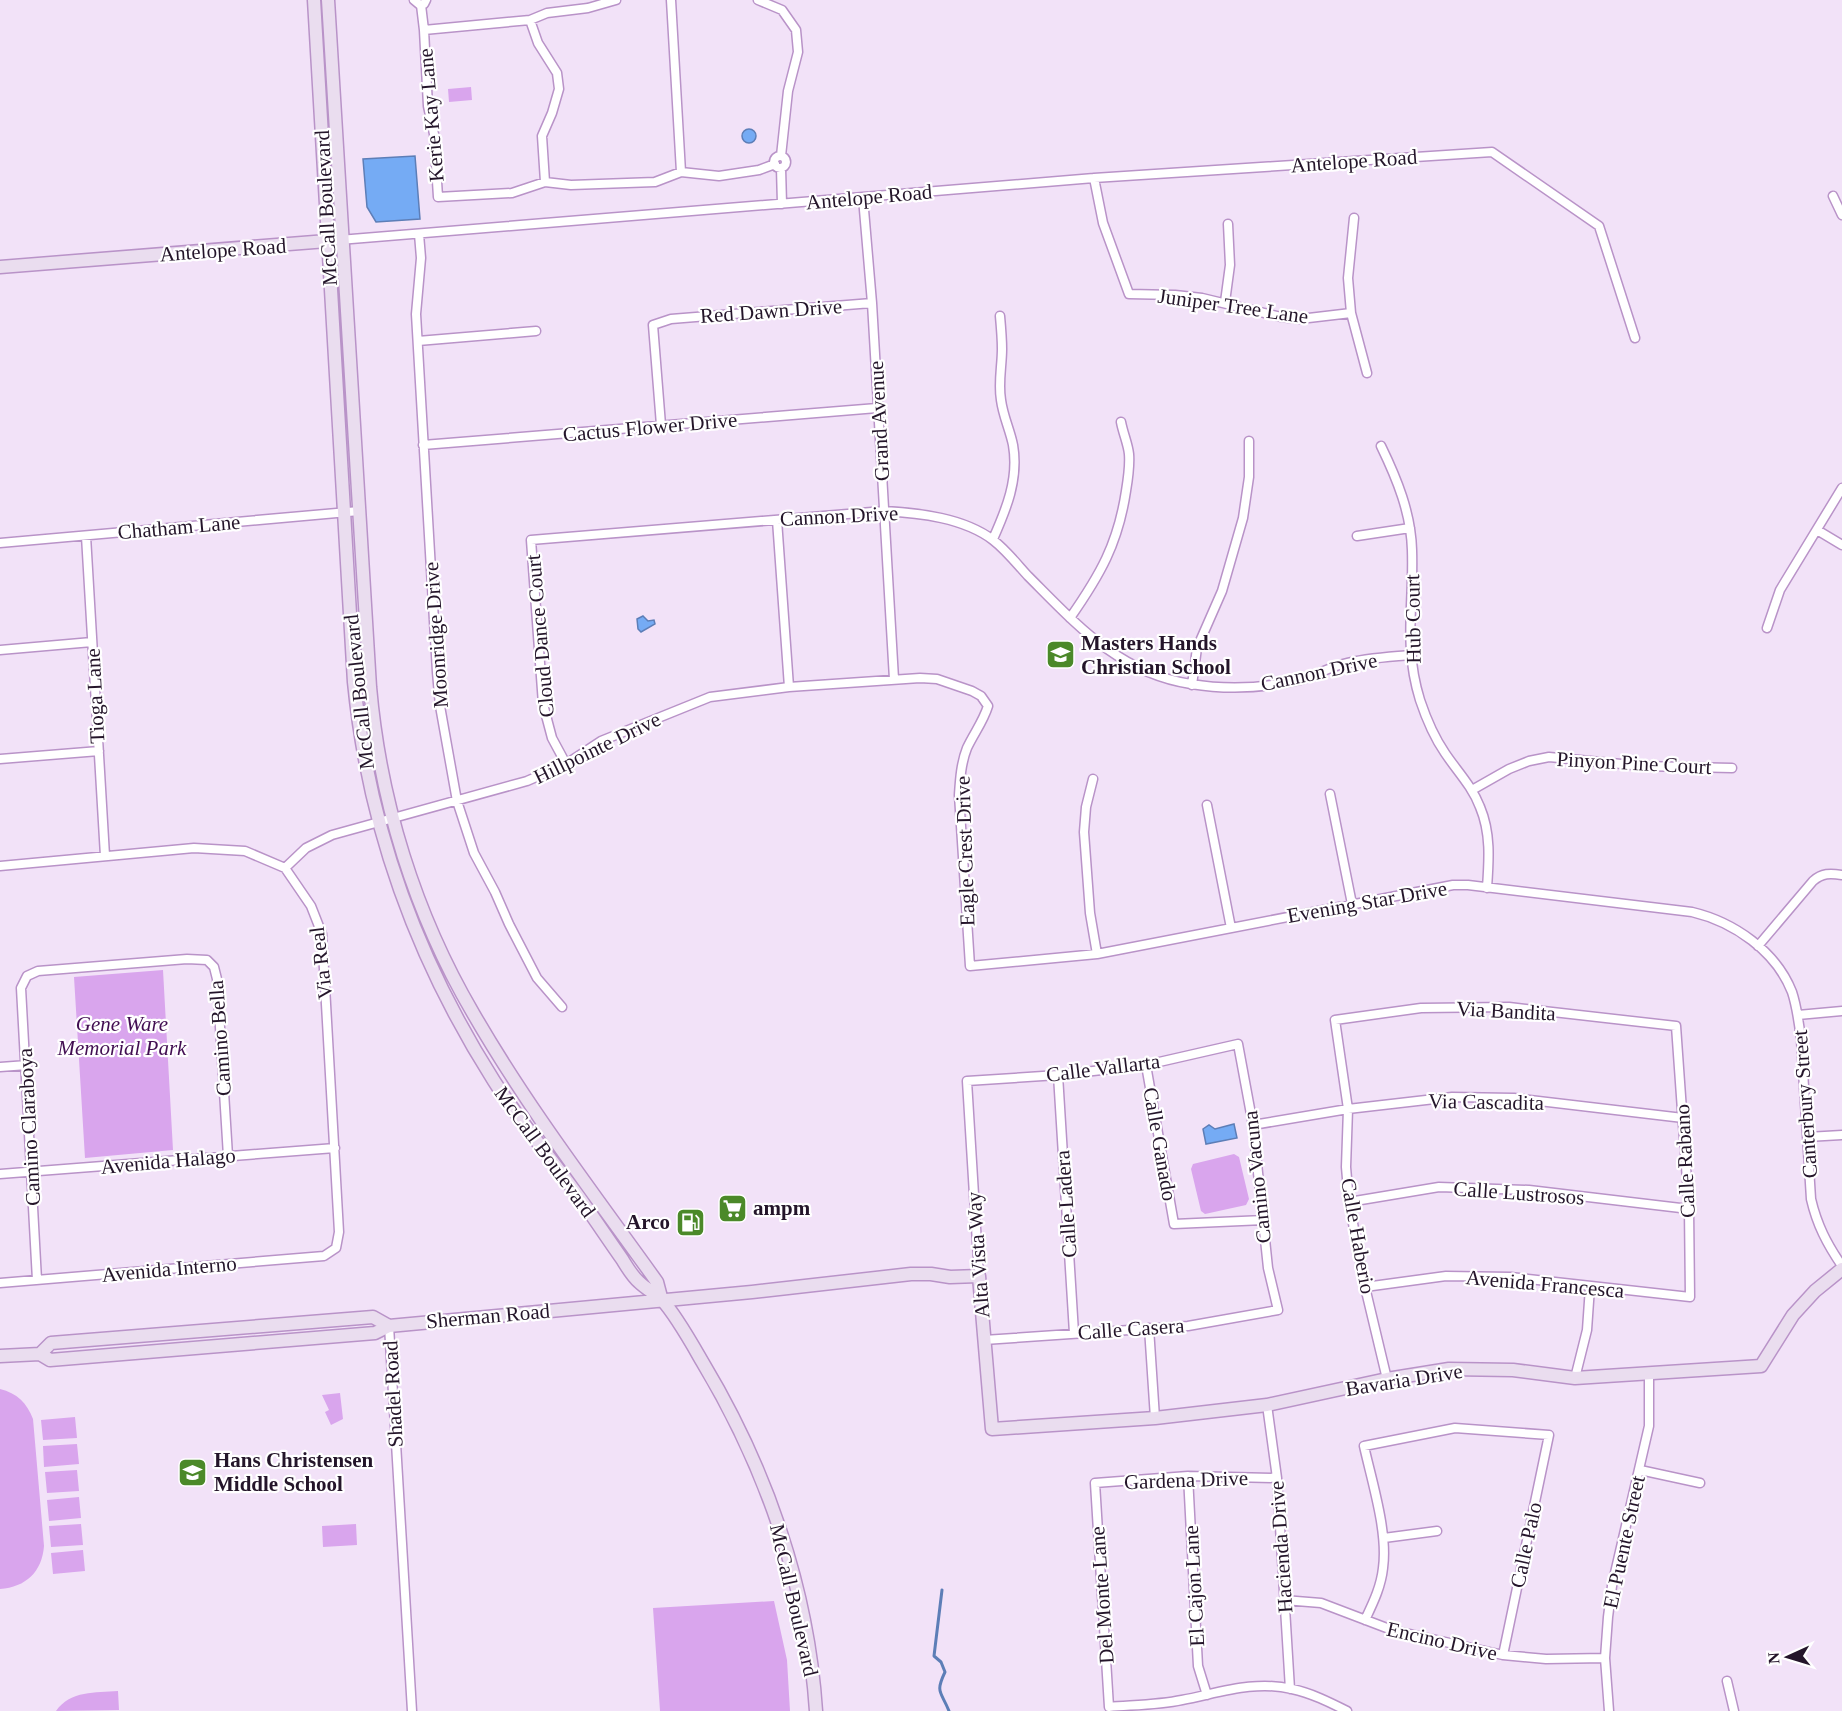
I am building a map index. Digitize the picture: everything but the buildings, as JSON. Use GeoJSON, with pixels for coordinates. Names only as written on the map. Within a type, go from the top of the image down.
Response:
{"type":"FeatureCollection","features":[{"type":"Feature","properties":{"kind":"main road","name":"McCall Boulevard"},"geometry":{"type":"LineString","coordinates":[[314,0],[357,720],[379,822],[404,902],[440,986],[478,1056],[510,1106],[584,1204],[638,1281],[662,1300]]}},
{"type":"Feature","properties":{"kind":"main road","name":"McCall Boulevard"},"geometry":{"type":"LineString","coordinates":[[328,0],[372,713],[393,818],[425,915],[471,1011],[510,1074],[657,1282],[662,1300],[719,1390],[738,1427],[770,1501],[793,1574],[808,1639],[816,1711]]}},
{"type":"Feature","properties":{"kind":"main road","name":"Antelope Road"},"geometry":{"type":"LineString","coordinates":[[0,267],[327,241]]}},
{"type":"Feature","properties":{"kind":"main road"},"geometry":{"type":"LineString","coordinates":[[440,986],[459,1003],[497,1068],[510,1074]]}},
{"type":"Feature","properties":{"kind":"main road","name":"Bavaria Drive"},"geometry":{"type":"LineString","coordinates":[[992,1429],[1155,1419],[1267,1405],[1387,1379],[1449,1369],[1513,1370],[1575,1378],[1761,1366],[1792,1315],[1842,1267]]}},
{"type":"Feature","properties":{"kind":"main road","name":"Sherman Road"},"geometry":{"type":"LineString","coordinates":[[0,1356],[40,1353],[50,1360],[132,1354],[375,1334],[389,1326],[911,1274],[950,1277],[979,1276]]}},
{"type":"Feature","properties":{"kind":"main road","name":"Alta Vista Way"},"geometry":{"type":"LineString","coordinates":[[979,1276],[992,1429]]}},
{"type":"Feature","properties":{"kind":"main road","name":"Shadel Road"},"geometry":{"type":"LineString","coordinates":[[40,1353],[51,1343],[314,1320],[374,1317],[389,1326]]}},
{"type":"Feature","properties":{"kind":"street","name":"Kerie Kay Lane"},"geometry":{"type":"LineString","coordinates":[[616,0],[588,8],[547,13],[530,20],[424,30],[438,197],[512,193],[545,182],[571,185],[655,182],[681,172],[719,176],[778,166]]}},
{"type":"Feature","properties":{"kind":"street"},"geometry":{"type":"LineString","coordinates":[[671,0],[681,172]]}},
{"type":"Feature","properties":{"kind":"street"},"geometry":{"type":"LineString","coordinates":[[758,0],[782,10],[796,30],[798,52],[788,92],[781,156],[786,162],[785,166],[778,166],[782,204]]}},
{"type":"Feature","properties":{"kind":"street"},"geometry":{"type":"LineString","coordinates":[[420,2],[424,30]]}},
{"type":"Feature","properties":{"kind":"street"},"geometry":{"type":"LineString","coordinates":[[530,20],[538,44],[556,74],[559,90],[542,136],[545,182]]}},
{"type":"Feature","properties":{"kind":"street","name":"Antelope Road"},"geometry":{"type":"LineString","coordinates":[[327,241],[1094,178],[1492,152],[1599,226],[1635,338]]}},
{"type":"Feature","properties":{"kind":"street","name":"Juniper Tree Lane"},"geometry":{"type":"LineString","coordinates":[[1094,178],[1102,223],[1129,294],[1174,295],[1225,302],[1281,317],[1300,319],[1351,313]]}},
{"type":"Feature","properties":{"kind":"street"},"geometry":{"type":"LineString","coordinates":[[1833,196],[1842,215]]}},
{"type":"Feature","properties":{"kind":"street","name":"Grand Avenue"},"geometry":{"type":"LineString","coordinates":[[863,198],[872,303],[894,679]]}},
{"type":"Feature","properties":{"kind":"street"},"geometry":{"type":"LineString","coordinates":[[1354,218],[1348,270],[1351,313],[1367,374]]}},
{"type":"Feature","properties":{"kind":"street"},"geometry":{"type":"LineString","coordinates":[[1225,302],[1230,265],[1227,224]]}},
{"type":"Feature","properties":{"kind":"street","name":"Moonridge Drive"},"geometry":{"type":"LineString","coordinates":[[419,234],[420,268],[416,314],[440,706],[457,801],[474,853],[509,924],[537,978],[562,1007]]}},
{"type":"Feature","properties":{"kind":"street","name":"Red Dawn Drive"},"geometry":{"type":"LineString","coordinates":[[661,426],[653,325],[671,319],[872,303]]}},
{"type":"Feature","properties":{"kind":"street"},"geometry":{"type":"LineString","coordinates":[[993,539],[1005,513],[1014,468],[1013,446],[1001,402],[1000,316]]}},
{"type":"Feature","properties":{"kind":"street"},"geometry":{"type":"LineString","coordinates":[[418,341],[536,331]]}},
{"type":"Feature","properties":{"kind":"street","name":"Cactus Flower Drive"},"geometry":{"type":"LineString","coordinates":[[423,445],[878,408]]}},
{"type":"Feature","properties":{"kind":"street"},"geometry":{"type":"LineString","coordinates":[[1070,618],[1102,568],[1114,542],[1123,511],[1129,454],[1121,422]]}},
{"type":"Feature","properties":{"kind":"street"},"geometry":{"type":"LineString","coordinates":[[1192,685],[1197,648],[1222,591],[1243,518],[1249,477],[1249,441]]}},
{"type":"Feature","properties":{"kind":"street","name":"Hub Court"},"geometry":{"type":"LineString","coordinates":[[1381,446],[1395,474],[1410,528],[1412,548],[1409,611],[1410,655],[1420,701],[1433,733],[1481,807],[1489,844],[1487,888]]}},
{"type":"Feature","properties":{"kind":"street"},"geometry":{"type":"LineString","coordinates":[[1767,628],[1780,590],[1842,488]]}},
{"type":"Feature","properties":{"kind":"street","name":"Chatham Lane"},"geometry":{"type":"LineString","coordinates":[[0,543],[359,511]]}},
{"type":"Feature","properties":{"kind":"street","name":"Cannon Drive"},"geometry":{"type":"LineString","coordinates":[[531,540],[884,511],[916,513],[945,519],[993,539],[1070,618],[1106,648],[1139,669],[1163,678],[1192,685],[1231,688],[1266,686],[1301,679],[1342,664],[1410,655]]}},
{"type":"Feature","properties":{"kind":"street"},"geometry":{"type":"LineString","coordinates":[[777,520],[789,687]]}},
{"type":"Feature","properties":{"kind":"street"},"geometry":{"type":"LineString","coordinates":[[1357,536],[1410,528]]}},
{"type":"Feature","properties":{"kind":"street"},"geometry":{"type":"LineString","coordinates":[[1817,530],[1842,545]]}},
{"type":"Feature","properties":{"kind":"street","name":"Tioga Lane"},"geometry":{"type":"LineString","coordinates":[[86,536],[105,856]]}},
{"type":"Feature","properties":{"kind":"street","name":"Cloud Dance Court"},"geometry":{"type":"LineString","coordinates":[[531,540],[543,704],[552,738],[566,764]]}},
{"type":"Feature","properties":{"kind":"street"},"geometry":{"type":"LineString","coordinates":[[0,650],[92,642]]}},
{"type":"Feature","properties":{"kind":"street","name":"Hillpointe Drive"},"geometry":{"type":"LineString","coordinates":[[285,868],[306,848],[332,835],[527,782],[566,764],[601,741],[710,697],[789,687],[894,679],[937,679],[972,691],[981,696],[988,706]]}},
{"type":"Feature","properties":{"kind":"street","name":"Eagle Crest Drive"},"geometry":{"type":"LineString","coordinates":[[970,966],[958,795],[960,772],[966,750],[984,720],[988,706]]}},
{"type":"Feature","properties":{"kind":"street"},"geometry":{"type":"LineString","coordinates":[[0,759],[99,751]]}},
{"type":"Feature","properties":{"kind":"street","name":"Pinyon Pine Court"},"geometry":{"type":"LineString","coordinates":[[1472,790],[1509,769],[1530,761],[1549,758],[1642,766],[1732,768]]}},
{"type":"Feature","properties":{"kind":"street"},"geometry":{"type":"LineString","coordinates":[[1093,779],[1086,807],[1084,832],[1090,913],[1097,954]]}},
{"type":"Feature","properties":{"kind":"street"},"geometry":{"type":"LineString","coordinates":[[1330,794],[1352,904]]}},
{"type":"Feature","properties":{"kind":"street"},"geometry":{"type":"LineString","coordinates":[[1207,805],[1231,928]]}},
{"type":"Feature","properties":{"kind":"street"},"geometry":{"type":"LineString","coordinates":[[0,866],[194,848],[244,851],[285,868]]}},
{"type":"Feature","properties":{"kind":"street","name":"Via Real"},"geometry":{"type":"LineString","coordinates":[[285,868],[311,906],[322,934],[339,1232],[336,1248]]}},
{"type":"Feature","properties":{"kind":"street"},"geometry":{"type":"LineString","coordinates":[[1758,946],[1813,880],[1820,875],[1842,875]]}},
{"type":"Feature","properties":{"kind":"street","name":"Evening Star Drive"},"geometry":{"type":"LineString","coordinates":[[970,966],[1097,954],[1444,886],[1468,885],[1700,914],[1725,923],[1758,946]]}},
{"type":"Feature","properties":{"kind":"street","name":"Canterbury Street"},"geometry":{"type":"LineString","coordinates":[[1758,946],[1771,958],[1782,974],[1791,991],[1798,1015],[1811,1199],[1824,1238],[1842,1267]]}},
{"type":"Feature","properties":{"kind":"street","name":"Camino Bella"},"geometry":{"type":"LineString","coordinates":[[27,976],[38,971],[187,959],[207,960],[214,967],[217,979],[228,1156]]}},
{"type":"Feature","properties":{"kind":"street","name":"Camino Claraboya"},"geometry":{"type":"LineString","coordinates":[[27,976],[21,988],[37,1280]]}},
{"type":"Feature","properties":{"kind":"street","name":"Via Bandita"},"geometry":{"type":"LineString","coordinates":[[1335,1020],[1420,1008],[1509,1007],[1676,1026]]}},
{"type":"Feature","properties":{"kind":"street"},"geometry":{"type":"LineString","coordinates":[[1798,1015],[1842,1011]]}},
{"type":"Feature","properties":{"kind":"street","name":"Calle Haberio"},"geometry":{"type":"LineString","coordinates":[[1335,1020],[1348,1109],[1346,1167],[1349,1202],[1365,1287],[1387,1379]]}},
{"type":"Feature","properties":{"kind":"street","name":"Calle Rabano"},"geometry":{"type":"LineString","coordinates":[[1676,1026],[1689,1209],[1690,1297]]}},
{"type":"Feature","properties":{"kind":"street","name":"Calle Vallarta"},"geometry":{"type":"LineString","coordinates":[[967,1081],[1058,1075],[1146,1065],[1238,1044]]}},
{"type":"Feature","properties":{"kind":"street","name":"Camino Vacuna"},"geometry":{"type":"LineString","coordinates":[[1238,1044],[1253,1125],[1268,1268],[1278,1310]]}},
{"type":"Feature","properties":{"kind":"street"},"geometry":{"type":"LineString","coordinates":[[0,1067],[27,1065]]}},
{"type":"Feature","properties":{"kind":"street","name":"Calle Ganado"},"geometry":{"type":"LineString","coordinates":[[1146,1065],[1174,1224],[1264,1220]]}},
{"type":"Feature","properties":{"kind":"street","name":"Calle Ladera"},"geometry":{"type":"LineString","coordinates":[[1058,1075],[1074,1333]]}},
{"type":"Feature","properties":{"kind":"street","name":"Alta Vista Way"},"geometry":{"type":"LineString","coordinates":[[967,1081],[979,1276]]}},
{"type":"Feature","properties":{"kind":"street","name":"Via Cascadita"},"geometry":{"type":"LineString","coordinates":[[1253,1125],[1348,1109],[1452,1097],[1514,1098],[1683,1118]]}},
{"type":"Feature","properties":{"kind":"street"},"geometry":{"type":"LineString","coordinates":[[1807,1137],[1842,1134]]}},
{"type":"Feature","properties":{"kind":"street","name":"Avenida Halago"},"geometry":{"type":"LineString","coordinates":[[0,1174],[335,1148]]}},
{"type":"Feature","properties":{"kind":"street","name":"Calle Lustrosos"},"geometry":{"type":"LineString","coordinates":[[1349,1202],[1439,1187],[1528,1190],[1689,1209]]}},
{"type":"Feature","properties":{"kind":"street","name":"Avenida Interno"},"geometry":{"type":"LineString","coordinates":[[0,1283],[324,1256],[336,1248]]}},
{"type":"Feature","properties":{"kind":"street","name":"Avenida Francesca"},"geometry":{"type":"LineString","coordinates":[[1365,1287],[1446,1276],[1510,1277],[1690,1297]]}},
{"type":"Feature","properties":{"kind":"street"},"geometry":{"type":"LineString","coordinates":[[1575,1378],[1587,1330],[1590,1287]]}},
{"type":"Feature","properties":{"kind":"street","name":"Calle Casera"},"geometry":{"type":"LineString","coordinates":[[984,1340],[1217,1322],[1278,1310]]}},
{"type":"Feature","properties":{"kind":"street","name":"Shadel Road"},"geometry":{"type":"LineString","coordinates":[[389,1326],[412,1711]]}},
{"type":"Feature","properties":{"kind":"street"},"geometry":{"type":"LineString","coordinates":[[1149,1328],[1155,1419]]}},
{"type":"Feature","properties":{"kind":"street","name":"El Puente Street"},"geometry":{"type":"LineString","coordinates":[[1609,1711],[1605,1658],[1612,1586],[1650,1419],[1649,1374]]}},
{"type":"Feature","properties":{"kind":"street","name":"Hacienda Drive"},"geometry":{"type":"LineString","coordinates":[[1267,1405],[1277,1478],[1290,1689]]}},
{"type":"Feature","properties":{"kind":"street","name":"Calle Palo"},"geometry":{"type":"LineString","coordinates":[[1384,1538],[1364,1446],[1455,1428],[1549,1435],[1503,1655]]}},
{"type":"Feature","properties":{"kind":"street"},"geometry":{"type":"LineString","coordinates":[[1640,1470],[1700,1483]]}},
{"type":"Feature","properties":{"kind":"street","name":"Gardena Drive"},"geometry":{"type":"LineString","coordinates":[[1095,1483],[1188,1476],[1277,1478]]}},
{"type":"Feature","properties":{"kind":"street","name":"El Cajon Lane"},"geometry":{"type":"LineString","coordinates":[[1188,1476],[1198,1666],[1207,1695]]}},
{"type":"Feature","properties":{"kind":"street","name":"Del Monte Lane"},"geometry":{"type":"LineString","coordinates":[[1095,1483],[1109,1707],[1167,1702],[1207,1695]]}},
{"type":"Feature","properties":{"kind":"street"},"geometry":{"type":"LineString","coordinates":[[1365,1620],[1377,1595],[1384,1568],[1384,1538],[1437,1531]]}},
{"type":"Feature","properties":{"kind":"street","name":"Encino Drive"},"geometry":{"type":"LineString","coordinates":[[1284,1600],[1322,1603],[1392,1630],[1503,1655],[1546,1659],[1605,1658]]}},
{"type":"Feature","properties":{"kind":"street"},"geometry":{"type":"LineString","coordinates":[[1726,1681],[1734,1711]]}},
{"type":"Feature","properties":{"kind":"street"},"geometry":{"type":"LineString","coordinates":[[1207,1695],[1241,1687],[1266,1686],[1290,1689],[1347,1711]]}},
{"type":"Feature","properties":{"kind":"green space"},"geometry":{"type":"Polygon","coordinates":[[[471,87],[472,100],[449,102],[448,89],[471,87]]]}},
{"type":"Feature","properties":{"kind":"green space","name":"Gene Ware Memorial Park"},"geometry":{"type":"Polygon","coordinates":[[[163,970],[173,1150],[85,1158],[74,977],[163,970]]]}},
{"type":"Feature","properties":{"kind":"green space"},"geometry":{"type":"Polygon","coordinates":[[[1234,1154],[1239,1157],[1249,1199],[1246,1205],[1205,1214],[1201,1211],[1191,1169],[1193,1164],[1234,1154]]]}},
{"type":"Feature","properties":{"kind":"green space"},"geometry":{"type":"Polygon","coordinates":[[[0,1389],[21,1400],[33,1419],[44,1546],[40,1563],[31,1576],[18,1585],[0,1589],[0,1389]]]}},
{"type":"Feature","properties":{"kind":"green space"},"geometry":{"type":"Polygon","coordinates":[[[340,1393],[343,1419],[331,1425],[325,1412],[329,1410],[322,1395],[340,1393]]]}},
{"type":"Feature","properties":{"kind":"green space"},"geometry":{"type":"Polygon","coordinates":[[[75,1417],[77,1438],[43,1440],[41,1420],[75,1417]]]}},
{"type":"Feature","properties":{"kind":"green space"},"geometry":{"type":"Polygon","coordinates":[[[77,1444],[79,1464],[44,1467],[43,1446],[77,1444]]]}},
{"type":"Feature","properties":{"kind":"green space"},"geometry":{"type":"Polygon","coordinates":[[[77,1470],[79,1491],[47,1493],[45,1472],[77,1470]]]}},
{"type":"Feature","properties":{"kind":"green space"},"geometry":{"type":"Polygon","coordinates":[[[79,1497],[81,1518],[49,1521],[47,1500],[79,1497]]]}},
{"type":"Feature","properties":{"kind":"green space"},"geometry":{"type":"Polygon","coordinates":[[[81,1524],[83,1545],[51,1547],[49,1526],[81,1524]]]}},
{"type":"Feature","properties":{"kind":"green space"},"geometry":{"type":"Polygon","coordinates":[[[356,1524],[357,1545],[323,1547],[322,1526],[356,1524]]]}},
{"type":"Feature","properties":{"kind":"green space"},"geometry":{"type":"Polygon","coordinates":[[[83,1550],[85,1571],[53,1574],[51,1553],[83,1550]]]}},
{"type":"Feature","properties":{"kind":"green space"},"geometry":{"type":"Polygon","coordinates":[[[774,1601],[787,1660],[790,1711],[660,1711],[653,1608],[774,1601]]]}},
{"type":"Feature","properties":{"kind":"green space"},"geometry":{"type":"Polygon","coordinates":[[[118,1691],[119,1710],[56,1711],[62,1704],[76,1696],[118,1691]]]}},
{"type":"Feature","properties":{"kind":"water"},"geometry":{"type":"Polygon","coordinates":[[[746,129],[752,129],[756,136],[752,143],[746,143],[742,139],[742,133],[746,129]]]}},
{"type":"Feature","properties":{"kind":"water"},"geometry":{"type":"Polygon","coordinates":[[[415,156],[420,219],[376,222],[367,207],[363,159],[415,156]]]}},
{"type":"Feature","properties":{"kind":"water"},"geometry":{"type":"Polygon","coordinates":[[[643,616],[648,621],[654,620],[655,624],[641,632],[638,629],[637,619],[643,616]]]}},
{"type":"Feature","properties":{"kind":"water"},"geometry":{"type":"Polygon","coordinates":[[[1234,1124],[1237,1138],[1206,1144],[1203,1129],[1209,1125],[1215,1129],[1234,1124]]]}},
{"type":"Feature","properties":{"kind":"waterway"},"geometry":{"type":"LineString","coordinates":[[942,1590],[934,1656],[941,1662],[945,1672],[940,1688],[949,1711]]}},
{"type":"Feature","properties":{"kind":"place","name":"Masters Hands Christian School"},"geometry":{"type":"Point","coordinates":[1060,655]}},
{"type":"Feature","properties":{"kind":"place","name":"ampm"},"geometry":{"type":"Point","coordinates":[732,1208]}},
{"type":"Feature","properties":{"kind":"place","name":"Arco"},"geometry":{"type":"Point","coordinates":[691,1222]}},
{"type":"Feature","properties":{"kind":"place","name":"Hans Christensen Middle School"},"geometry":{"type":"Point","coordinates":[193,1472]}}]}
